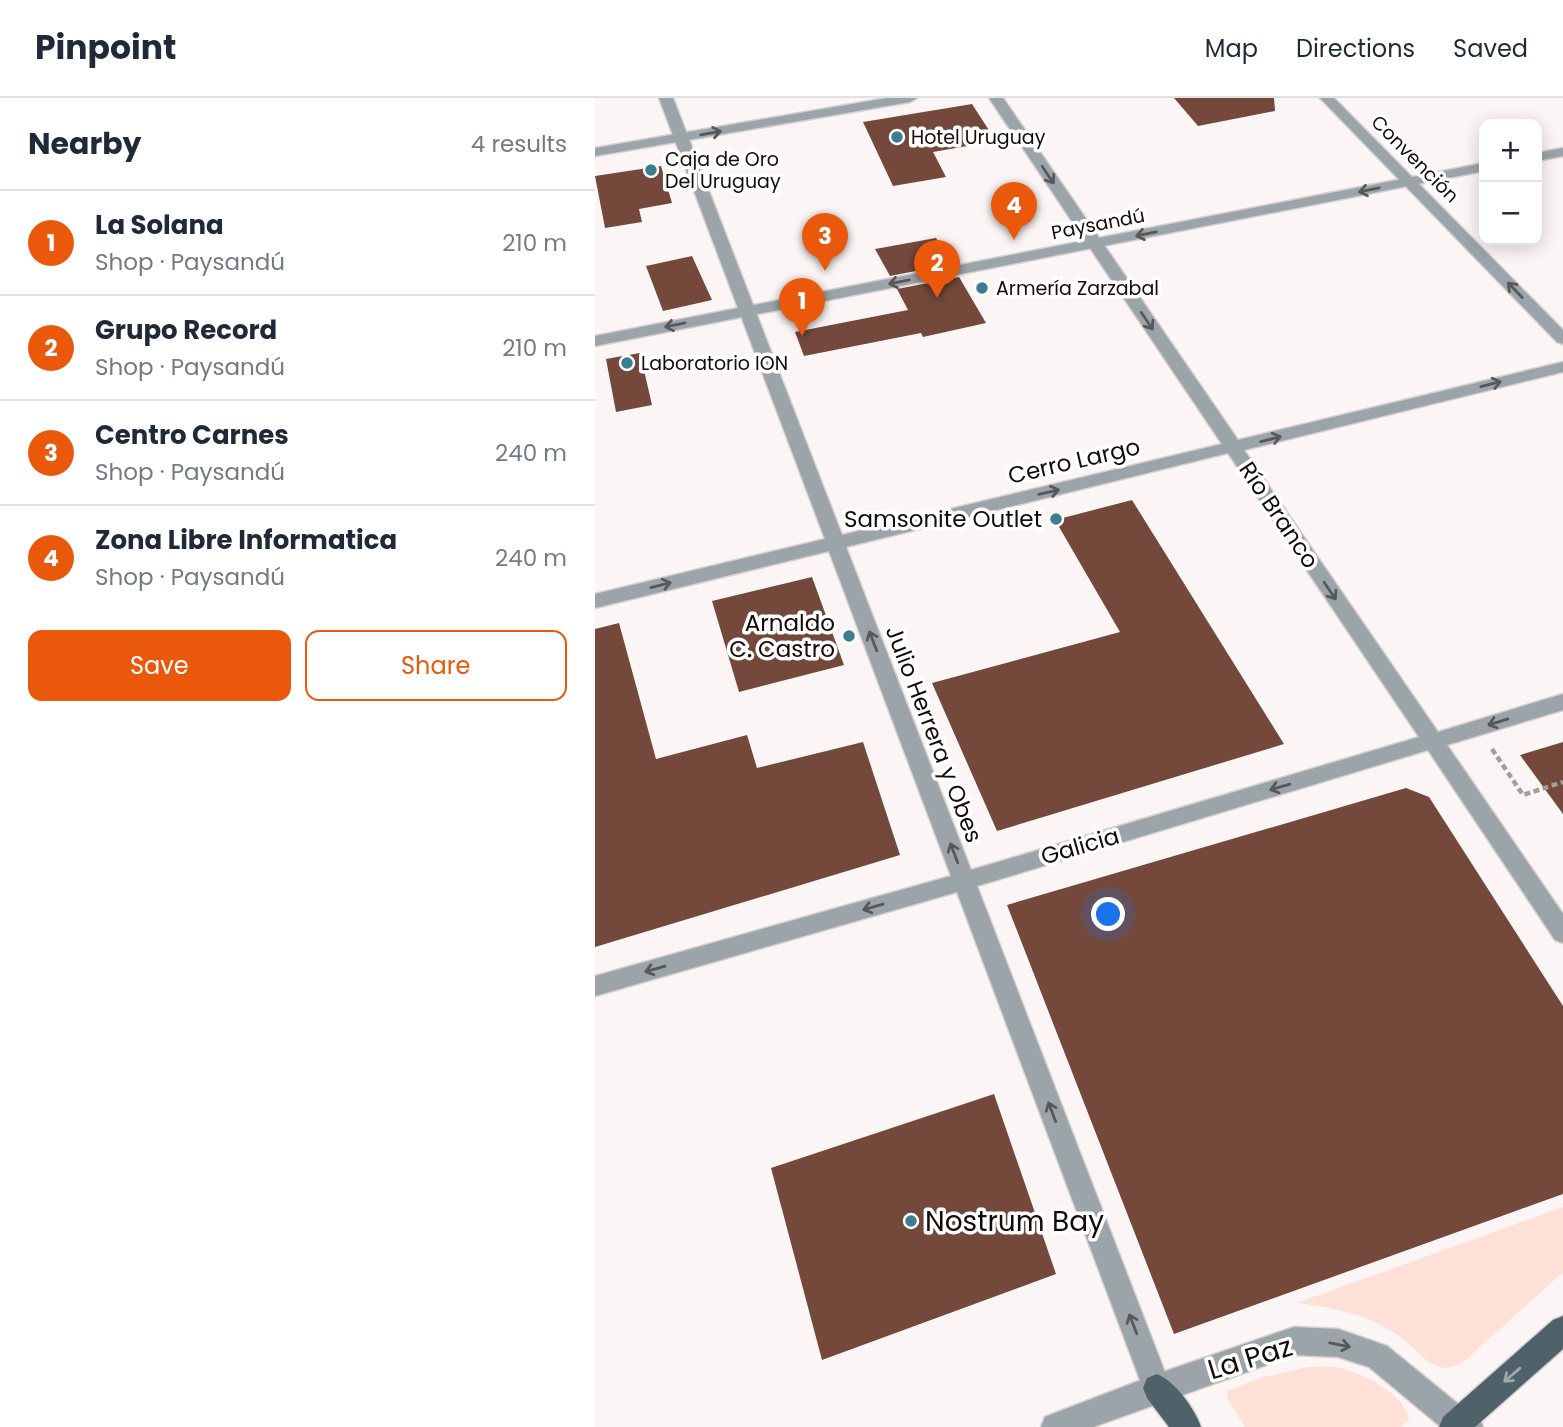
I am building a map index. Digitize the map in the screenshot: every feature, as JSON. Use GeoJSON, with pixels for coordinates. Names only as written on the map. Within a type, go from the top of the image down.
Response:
{"type":"FeatureCollection","features":[{"type":"Feature","properties":{"kind":"main road"},"geometry":{"type":"LineString","coordinates":[[1460,1425],[1563,1330]]}},
{"type":"Feature","properties":{"kind":"main road"},"geometry":{"type":"LineString","coordinates":[[1157,1388],[1187,1427]]}},
{"type":"Feature","properties":{"kind":"street","name":"Julio Herrera y Obes"},"geometry":{"type":"LineString","coordinates":[[666,98],[1157,1388]]}},
{"type":"Feature","properties":{"kind":"street"},"geometry":{"type":"LineString","coordinates":[[595,152],[911,98]]}},
{"type":"Feature","properties":{"kind":"street","name":"Río Branco"},"geometry":{"type":"LineString","coordinates":[[996,98],[1563,933]]}},
{"type":"Feature","properties":{"kind":"street","name":"Convención"},"geometry":{"type":"LineString","coordinates":[[1327,98],[1563,339]]}},
{"type":"Feature","properties":{"kind":"street"},"geometry":{"type":"LineString","coordinates":[[1542,156],[1563,152]]}},
{"type":"Feature","properties":{"kind":"street","name":"Paysandú"},"geometry":{"type":"LineString","coordinates":[[595,341],[1479,168]]}},
{"type":"Feature","properties":{"kind":"street","name":"Cerro Largo"},"geometry":{"type":"LineString","coordinates":[[595,601],[1563,367]]}},
{"type":"Feature","properties":{"kind":"street","name":"Galicia"},"geometry":{"type":"LineString","coordinates":[[595,986],[964,881],[1563,702]]}},
{"type":"Feature","properties":{"kind":"street","name":"La Paz"},"geometry":{"type":"LineString","coordinates":[[1055,1427],[1293,1341],[1338,1343],[1377,1356],[1460,1425]]}},
{"type":"Feature","properties":{"kind":"path"},"geometry":{"type":"LineString","coordinates":[[1477,728],[1523,795],[1563,782]]}},
{"type":"Feature","properties":{"kind":"shaded area"},"geometry":{"type":"Polygon","coordinates":[[[1563,1207],[1563,1272],[1467,1359],[1453,1367],[1445,1368],[1433,1364],[1391,1331],[1366,1318],[1297,1303],[1563,1207]]]}},
{"type":"Feature","properties":{"kind":"shaded area"},"geometry":{"type":"Polygon","coordinates":[[[1308,1367],[1336,1367],[1380,1385],[1400,1401],[1409,1420],[1401,1427],[1245,1427],[1227,1398],[1227,1391],[1260,1378],[1308,1367]]]}},
{"type":"Feature","properties":{"kind":"building"},"geometry":{"type":"Polygon","coordinates":[[[1174,98],[1274,98],[1275,111],[1198,126],[1174,98]]]}},
{"type":"Feature","properties":{"kind":"building"},"geometry":{"type":"Polygon","coordinates":[[[972,104],[996,141],[933,152],[946,177],[893,186],[863,122],[972,104]]]}},
{"type":"Feature","properties":{"kind":"building"},"geometry":{"type":"Polygon","coordinates":[[[661,166],[672,203],[639,209],[642,222],[605,228],[595,176],[661,166]]]}},
{"type":"Feature","properties":{"kind":"building"},"geometry":{"type":"Polygon","coordinates":[[[936,238],[952,264],[890,276],[875,249],[936,238]]]}},
{"type":"Feature","properties":{"kind":"building"},"geometry":{"type":"Polygon","coordinates":[[[692,256],[712,300],[663,311],[646,266],[692,256]]]}},
{"type":"Feature","properties":{"kind":"building"},"geometry":{"type":"Polygon","coordinates":[[[959,277],[986,323],[923,337],[921,333],[804,356],[795,332],[908,310],[897,289],[959,277]]]}},
{"type":"Feature","properties":{"kind":"building"},"geometry":{"type":"Polygon","coordinates":[[[640,353],[652,405],[616,412],[606,359],[640,353]]]}},
{"type":"Feature","properties":{"kind":"building"},"geometry":{"type":"Polygon","coordinates":[[[1132,500],[1284,744],[997,831],[932,683],[1120,632],[1055,520],[1132,500]]]}},
{"type":"Feature","properties":{"kind":"building"},"geometry":{"type":"Polygon","coordinates":[[[812,577],[844,665],[739,692],[712,601],[812,577]]]}},
{"type":"Feature","properties":{"kind":"building"},"geometry":{"type":"Polygon","coordinates":[[[619,623],[656,759],[747,735],[757,768],[863,742],[900,855],[595,947],[595,629],[619,623]]]}},
{"type":"Feature","properties":{"kind":"building"},"geometry":{"type":"Polygon","coordinates":[[[1563,742],[1563,814],[1520,755],[1563,742]]]}},
{"type":"Feature","properties":{"kind":"building"},"geometry":{"type":"Polygon","coordinates":[[[1406,788],[1429,797],[1563,1006],[1563,1194],[1174,1334],[1007,905],[1406,788]]]}},
{"type":"Feature","properties":{"kind":"building","name":"Nostrum Bay"},"geometry":{"type":"Polygon","coordinates":[[[994,1094],[1056,1274],[822,1360],[771,1168],[994,1094]]]}},
{"type":"Feature","properties":{"kind":"place","name":"Hotel Uruguay"},"geometry":{"type":"Point","coordinates":[897,137]}},
{"type":"Feature","properties":{"kind":"place","name":"Caja de Oro Del Uruguay"},"geometry":{"type":"Point","coordinates":[651,170]}},
{"type":"Feature","properties":{"kind":"place","name":"Zona Libre Informatica"},"geometry":{"type":"Point","coordinates":[1014,240]}},
{"type":"Feature","properties":{"kind":"place","name":"Centro Carnes"},"geometry":{"type":"Point","coordinates":[825,271]}},
{"type":"Feature","properties":{"kind":"place","name":"Armería Zarzabal"},"geometry":{"type":"Point","coordinates":[982,288]}},
{"type":"Feature","properties":{"kind":"place","name":"Grupo Record"},"geometry":{"type":"Point","coordinates":[937,298]}},
{"type":"Feature","properties":{"kind":"place","name":"La Solana"},"geometry":{"type":"Point","coordinates":[802,336]}},
{"type":"Feature","properties":{"kind":"place","name":"Laboratorio ION"},"geometry":{"type":"Point","coordinates":[627,363]}},
{"type":"Feature","properties":{"kind":"place","name":"Samsonite Outlet"},"geometry":{"type":"Point","coordinates":[1056,519]}},
{"type":"Feature","properties":{"kind":"place","name":"Arnaldo C. Castro"},"geometry":{"type":"Point","coordinates":[849,636]}},
{"type":"Feature","properties":{"kind":"place","name":"Nostrum Bay"},"geometry":{"type":"Point","coordinates":[911,1221]}}]}
